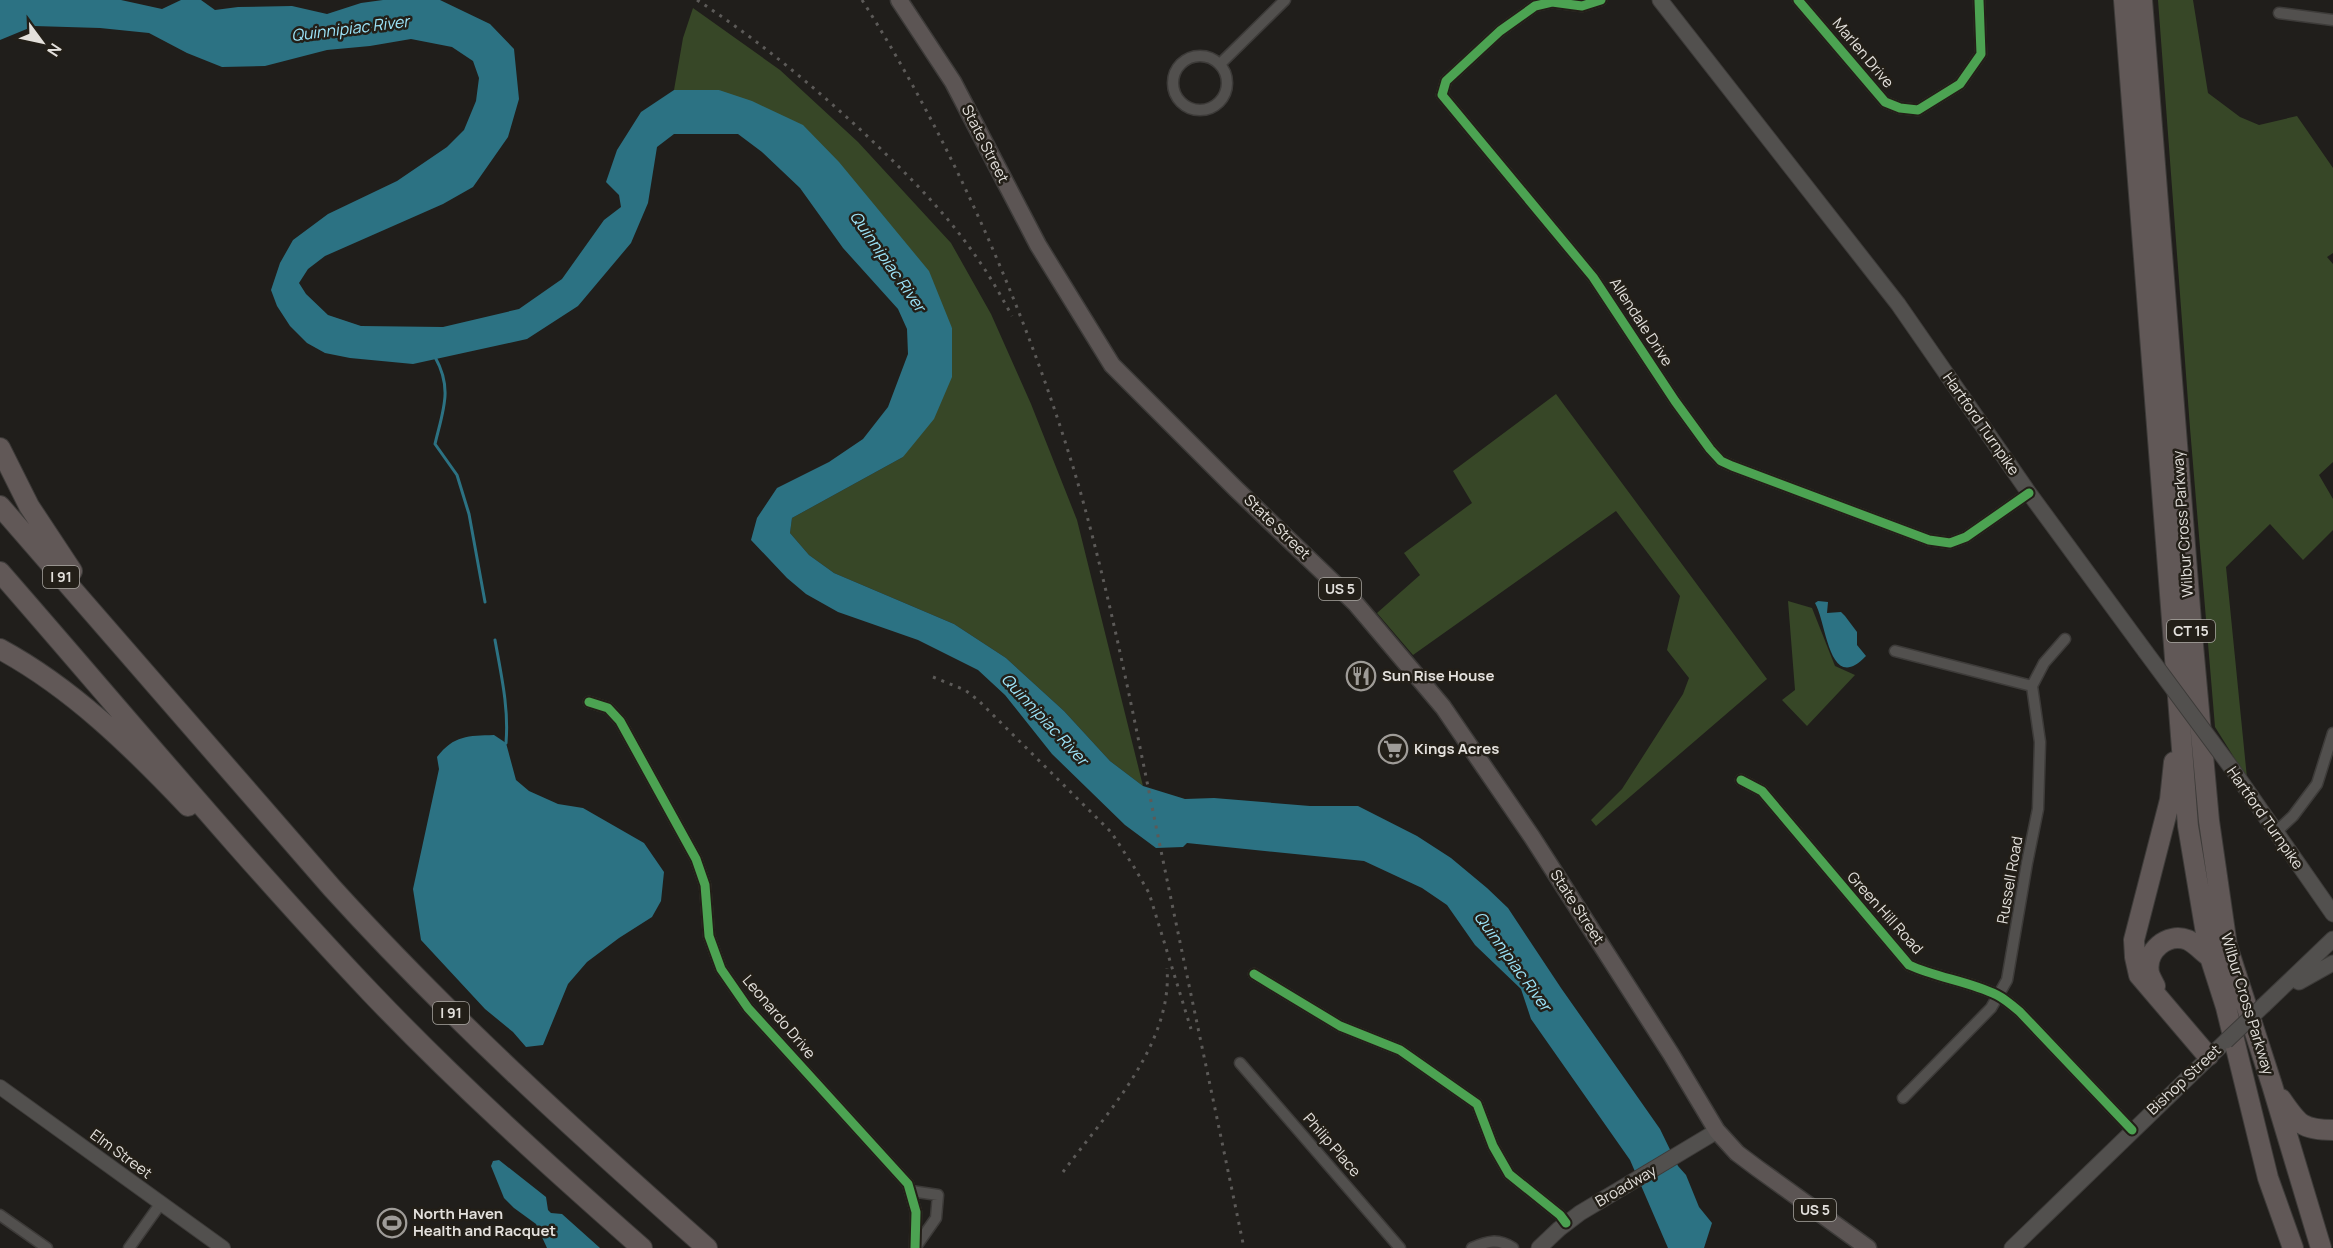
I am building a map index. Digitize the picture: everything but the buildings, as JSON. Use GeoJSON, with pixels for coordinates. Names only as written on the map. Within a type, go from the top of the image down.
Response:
{"type":"FeatureCollection","features":[{"type":"Feature","properties":{"kind":"highway","name":"Wilbur Cross Parkway"},"geometry":{"type":"LineString","coordinates":[[2124,0],[2188,826],[2210,957],[2226,1007],[2268,1178],[2293,1248]]}},
{"type":"Feature","properties":{"kind":"highway","name":"Wilbur Cross Parkway"},"geometry":{"type":"LineString","coordinates":[[2142,0],[2209,821],[2227,946],[2272,1086],[2320,1248]]}},
{"type":"Feature","properties":{"kind":"highway"},"geometry":{"type":"LineString","coordinates":[[0,448],[39,524],[69,568],[109,616],[123,647]]}},
{"type":"Feature","properties":{"kind":"highway","name":"I 91"},"geometry":{"type":"LineString","coordinates":[[0,506],[332,888],[418,980],[541,1100],[707,1248]]}},
{"type":"Feature","properties":{"kind":"highway","name":"I 91"},"geometry":{"type":"LineString","coordinates":[[0,572],[286,900],[366,987],[472,1095],[642,1248]]}},
{"type":"Feature","properties":{"kind":"highway"},"geometry":{"type":"LineString","coordinates":[[0,649],[46,676],[93,713],[179,797],[252,878],[286,900]]}},
{"type":"Feature","properties":{"kind":"highway"},"geometry":{"type":"LineString","coordinates":[[2180,715],[2170,800],[2134,940],[2135,957],[2139,975],[2163,1005],[2213,1052]]}},
{"type":"Feature","properties":{"kind":"highway"},"geometry":{"type":"LineString","coordinates":[[2163,1005],[2149,973],[2150,958],[2156,947],[2173,938],[2187,940],[2210,957]]}},
{"type":"Feature","properties":{"kind":"highway"},"geometry":{"type":"LineString","coordinates":[[2272,1086],[2294,1118],[2312,1130],[2333,1130]]}},
{"type":"Feature","properties":{"kind":"main road","name":"State Street"},"geometry":{"type":"LineString","coordinates":[[899,0],[953,82],[1038,245],[1112,365],[1236,489],[1356,604],[1443,707],[1532,837],[1671,1054],[1717,1131],[1737,1153],[1868,1248]]}},
{"type":"Feature","properties":{"kind":"main road","name":"Hartford Turnpike"},"geometry":{"type":"LineString","coordinates":[[1660,0],[1898,304],[2028,493],[2233,770],[2333,914]]}},
{"type":"Feature","properties":{"kind":"main road","name":"Bishop Street"},"geometry":{"type":"LineString","coordinates":[[2012,1248],[2213,1052],[2333,939]]}},
{"type":"Feature","properties":{"kind":"main road"},"geometry":{"type":"LineString","coordinates":[[2264,1005],[2309,974],[2333,963]]}},
{"type":"Feature","properties":{"kind":"main road","name":"Broadway"},"geometry":{"type":"LineString","coordinates":[[1539,1248],[1566,1223],[1717,1131]]}},
{"type":"Feature","properties":{"kind":"street"},"geometry":{"type":"LineString","coordinates":[[1220,64],[1285,0]]}},
{"type":"Feature","properties":{"kind":"street","name":"Allendale Drive"},"geometry":{"type":"LineString","coordinates":[[1601,0],[1582,6],[1552,2],[1535,6],[1500,31],[1446,81],[1442,94],[1593,277],[1675,401],[1710,449],[1721,461],[1732,466],[1929,540],[1950,543],[1966,537],[2028,493]]}},
{"type":"Feature","properties":{"kind":"street","name":"Marlen Drive"},"geometry":{"type":"LineString","coordinates":[[1798,0],[1885,102],[1899,108],[1918,110],[1959,84],[1981,54],[1978,0]]}},
{"type":"Feature","properties":{"kind":"street"},"geometry":{"type":"LineString","coordinates":[[2279,13],[2333,20]]}},
{"type":"Feature","properties":{"kind":"street"},"geometry":{"type":"LineString","coordinates":[[1194,56],[1212,58],[1220,64],[1224,71],[1227,88],[1219,102],[1212,107],[1195,110],[1180,101],[1175,94],[1173,84],[1178,67],[1194,56]]}},
{"type":"Feature","properties":{"kind":"street"},"geometry":{"type":"LineString","coordinates":[[1895,651],[2032,686],[2044,663],[2066,639]]}},
{"type":"Feature","properties":{"kind":"street","name":"Russell Road"},"geometry":{"type":"LineString","coordinates":[[1903,1098],[1991,1008],[2007,980],[2038,809],[2040,742],[2032,686]]}},
{"type":"Feature","properties":{"kind":"street","name":"Leonardo Drive"},"geometry":{"type":"LineString","coordinates":[[589,702],[608,708],[621,721],[696,860],[705,885],[710,936],[721,969],[748,1008],[901,1175],[911,1191],[916,1212],[915,1248]]}},
{"type":"Feature","properties":{"kind":"street"},"geometry":{"type":"LineString","coordinates":[[2276,832],[2293,816],[2317,784],[2333,733]]}},
{"type":"Feature","properties":{"kind":"street","name":"Green Hill Road"},"geometry":{"type":"LineString","coordinates":[[1741,780],[1762,791],[1908,965],[1928,974],[1999,995],[2020,1012],[2132,1130]]}},
{"type":"Feature","properties":{"kind":"street"},"geometry":{"type":"LineString","coordinates":[[1254,974],[1340,1026],[1400,1050],[1477,1104],[1493,1146],[1509,1174],[1560,1215],[1566,1223]]}},
{"type":"Feature","properties":{"kind":"street","name":"Philip Place"},"geometry":{"type":"LineString","coordinates":[[1240,1063],[1400,1248]]}},
{"type":"Feature","properties":{"kind":"street","name":"Elm Street"},"geometry":{"type":"LineString","coordinates":[[0,1087],[223,1248]]}},
{"type":"Feature","properties":{"kind":"street"},"geometry":{"type":"LineString","coordinates":[[911,1191],[938,1195],[935,1220],[915,1248]]}},
{"type":"Feature","properties":{"kind":"street"},"geometry":{"type":"LineString","coordinates":[[129,1248],[161,1203]]}},
{"type":"Feature","properties":{"kind":"street"},"geometry":{"type":"LineString","coordinates":[[0,1215],[47,1248]]}},
{"type":"Feature","properties":{"kind":"street"},"geometry":{"type":"LineString","coordinates":[[1472,1248],[1494,1241],[1505,1243],[1513,1248]]}},
{"type":"Feature","properties":{"kind":"green space"},"geometry":{"type":"Polygon","coordinates":[[[2158,0],[2193,0],[2208,93],[2240,117],[2259,125],[2297,116],[2333,168],[2333,253],[2327,257],[2333,264],[2333,462],[2319,475],[2333,499],[2333,530],[2303,560],[2270,524],[2226,567],[2247,778],[2215,727],[2158,0]]]}},
{"type":"Feature","properties":{"kind":"green space"},"geometry":{"type":"Polygon","coordinates":[[[693,8],[780,70],[858,142],[951,243],[991,314],[1031,404],[1077,520],[1143,786],[1110,761],[1064,711],[1006,658],[954,624],[834,573],[809,555],[790,533],[792,518],[903,457],[952,328],[719,90],[674,90],[683,38],[693,8]]]}},
{"type":"Feature","properties":{"kind":"green space"},"geometry":{"type":"Polygon","coordinates":[[[1556,394],[1767,679],[1596,826],[1591,820],[1622,789],[1683,694],[1689,678],[1667,650],[1680,596],[1616,511],[1413,655],[1377,613],[1420,575],[1404,553],[1472,503],[1453,471],[1556,394]]]}},
{"type":"Feature","properties":{"kind":"green space"},"geometry":{"type":"Polygon","coordinates":[[[1788,601],[1812,608],[1835,666],[1855,675],[1807,726],[1782,700],[1795,690],[1788,601]]]}},
{"type":"Feature","properties":{"kind":"water","name":"Quinnipiac River"},"geometry":{"type":"Polygon","coordinates":[[[0,0],[121,0],[162,9],[181,0],[201,0],[215,10],[238,7],[292,6],[327,14],[361,3],[383,0],[440,0],[490,24],[514,49],[519,99],[508,137],[473,187],[443,204],[325,256],[308,269],[299,283],[306,294],[328,315],[361,326],[443,327],[519,309],[562,279],[604,220],[621,207],[619,195],[606,182],[617,150],[641,112],[674,90],[719,90],[752,101],[803,125],[839,162],[929,271],[952,328],[952,377],[934,419],[903,457],[792,518],[790,533],[809,555],[834,573],[954,624],[1006,658],[1064,711],[1110,761],[1143,786],[1185,799],[1214,798],[1310,806],[1358,806],[1417,836],[1451,858],[1508,908],[1660,1129],[1678,1166],[1686,1175],[1699,1207],[1712,1223],[1704,1248],[1668,1248],[1630,1160],[1531,1019],[1521,989],[1475,945],[1447,905],[1422,888],[1364,861],[1187,843],[1183,847],[1156,848],[1125,825],[1052,754],[1005,695],[978,670],[918,640],[838,612],[806,594],[787,578],[751,540],[757,518],[777,488],[829,462],[863,439],[888,407],[908,354],[907,329],[898,309],[843,248],[800,188],[762,152],[738,134],[674,134],[657,147],[648,203],[631,243],[578,306],[527,339],[413,364],[350,358],[325,353],[307,343],[290,326],[277,306],[271,290],[280,263],[293,240],[328,214],[397,181],[447,147],[464,130],[476,101],[479,78],[473,61],[452,47],[411,39],[327,50],[265,66],[222,67],[187,53],[149,33],[100,28],[34,26],[0,40],[0,0]]]}},
{"type":"Feature","properties":{"kind":"water"},"geometry":{"type":"Polygon","coordinates":[[[1828,602],[1827,613],[1841,612],[1857,632],[1857,645],[1866,656],[1854,666],[1844,667],[1837,662],[1831,652],[1815,603],[1828,602]]]}},
{"type":"Feature","properties":{"kind":"water"},"geometry":{"type":"Polygon","coordinates":[[[494,735],[506,743],[516,780],[529,791],[558,804],[583,808],[644,843],[664,872],[661,901],[652,917],[587,962],[568,984],[543,1045],[526,1047],[513,1032],[485,1009],[421,940],[413,889],[439,769],[437,757],[449,744],[462,738],[494,735]]]}},
{"type":"Feature","properties":{"kind":"water"},"geometry":{"type":"Polygon","coordinates":[[[499,1160],[546,1197],[548,1210],[551,1213],[562,1214],[600,1248],[547,1248],[536,1224],[504,1198],[491,1166],[493,1161],[499,1160]]]}},
{"type":"Feature","properties":{"kind":"waterway"},"geometry":{"type":"LineString","coordinates":[[435,357],[444,379],[445,390],[445,400],[435,444],[457,475],[469,514],[485,602]]}},
{"type":"Feature","properties":{"kind":"waterway"},"geometry":{"type":"LineString","coordinates":[[495,640],[505,704],[506,743]]}},
{"type":"Feature","properties":{"kind":"railway"},"geometry":{"type":"LineString","coordinates":[[697,0],[741,30],[804,80],[909,177],[965,241],[1012,316]]}},
{"type":"Feature","properties":{"kind":"railway"},"geometry":{"type":"LineString","coordinates":[[862,0],[928,114],[987,236],[1038,362],[1079,487],[1122,663],[1244,1248]]}},
{"type":"Feature","properties":{"kind":"railway"},"geometry":{"type":"LineString","coordinates":[[933,677],[965,690],[978,700],[1111,832],[1149,893],[1191,1029]]}},
{"type":"Feature","properties":{"kind":"railway"},"geometry":{"type":"LineString","coordinates":[[1063,1172],[1116,1103],[1148,1051],[1159,1024],[1166,997],[1167,968]]}},
{"type":"Feature","properties":{"kind":"cycle path"},"geometry":{"type":"LineString","coordinates":[[1601,0],[1582,6],[1552,2],[1535,6],[1500,31],[1446,81],[1442,95],[1593,277],[1675,401],[1710,449],[1721,461],[1732,466],[1929,540],[1950,543],[1966,537],[2029,493]]}},
{"type":"Feature","properties":{"kind":"cycle path"},"geometry":{"type":"LineString","coordinates":[[1798,0],[1885,102],[1900,108],[1918,110],[1960,84],[1981,54],[1979,0]]}},
{"type":"Feature","properties":{"kind":"cycle path"},"geometry":{"type":"LineString","coordinates":[[589,702],[608,708],[620,721],[696,859],[705,885],[709,936],[721,969],[748,1008],[908,1184],[916,1212],[915,1248]]}},
{"type":"Feature","properties":{"kind":"cycle path"},"geometry":{"type":"LineString","coordinates":[[1741,780],[1762,791],[1909,965],[1986,990],[2006,1001],[2020,1012],[2132,1130]]}},
{"type":"Feature","properties":{"kind":"cycle path"},"geometry":{"type":"LineString","coordinates":[[1254,974],[1340,1026],[1400,1050],[1477,1104],[1493,1146],[1509,1174],[1560,1215],[1566,1223]]}},
{"type":"Feature","properties":{"kind":"place","name":"Sun Rise House"},"geometry":{"type":"Point","coordinates":[1361,676]}},
{"type":"Feature","properties":{"kind":"place","name":"Kings Acres"},"geometry":{"type":"Point","coordinates":[1393,749]}},
{"type":"Feature","properties":{"kind":"place","name":"North Haven Health and Racquet"},"geometry":{"type":"Point","coordinates":[392,1223]}}]}
